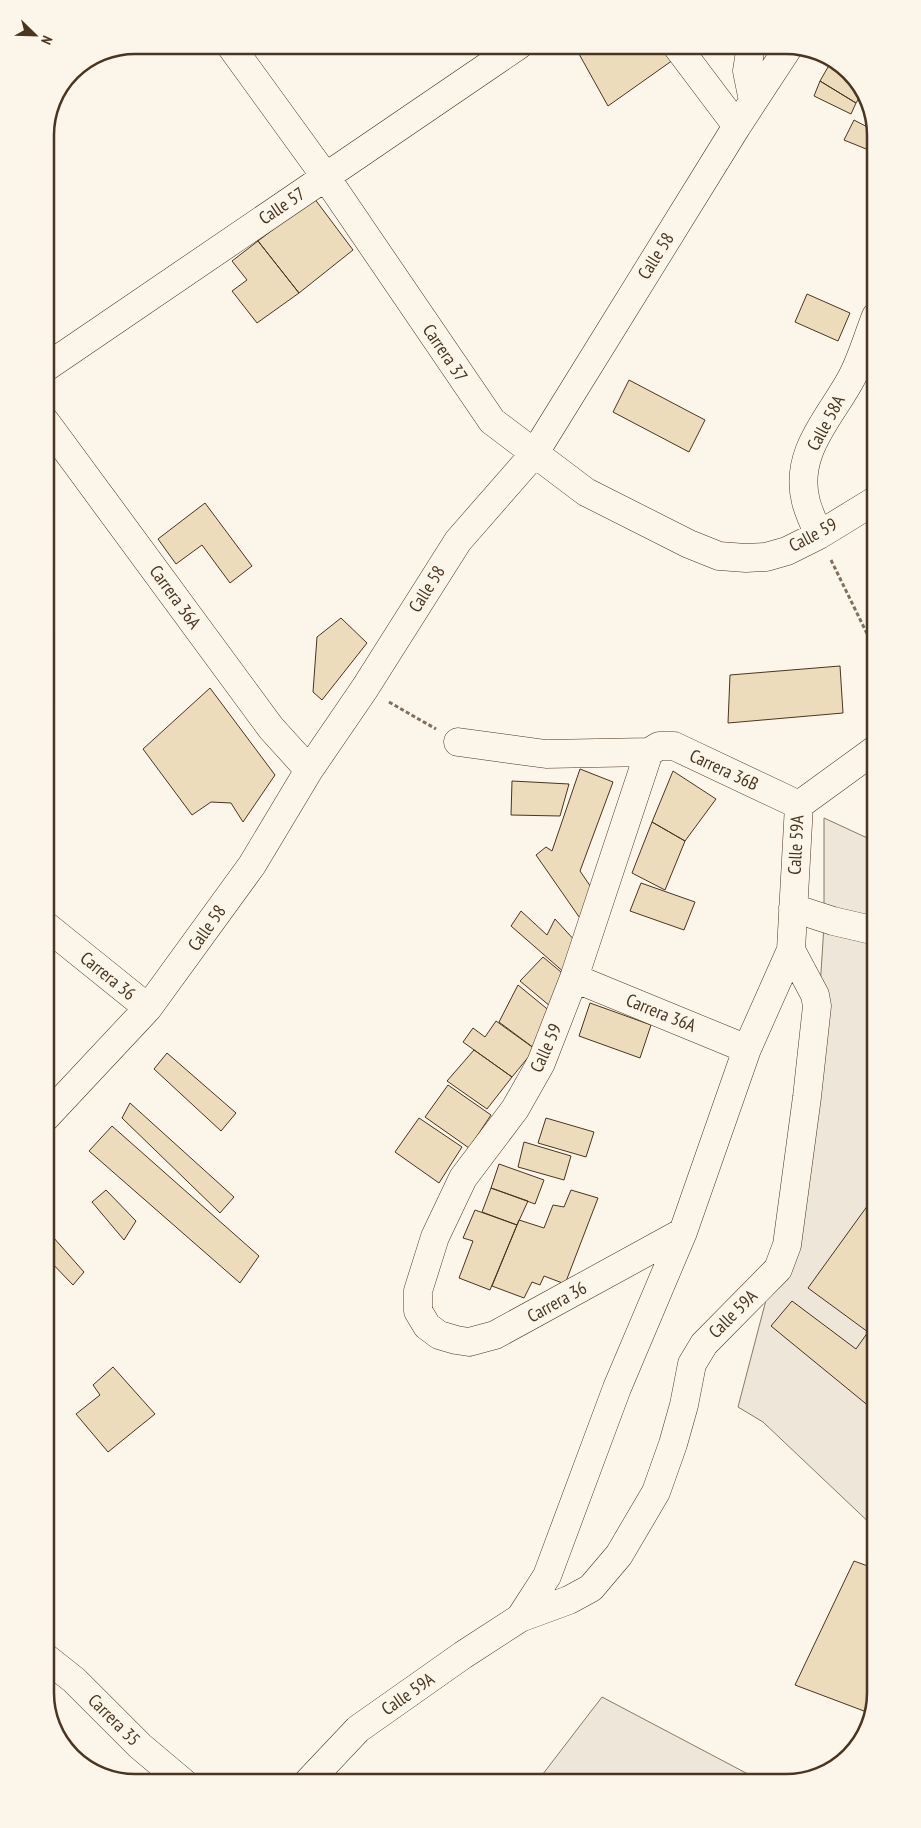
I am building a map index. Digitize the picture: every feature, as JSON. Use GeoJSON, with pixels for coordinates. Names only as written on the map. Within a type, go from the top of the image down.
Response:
{"type":"FeatureCollection","features":[{"type":"Feature","properties":{"kind":"street","name":"Carrera 37"},"geometry":{"type":"LineString","coordinates":[[237,54],[325,176],[492,421],[586,492],[688,544],[719,556],[746,558]]}},
{"type":"Feature","properties":{"kind":"street","name":"Calle 57"},"geometry":{"type":"LineString","coordinates":[[54,362],[506,54]]}},
{"type":"Feature","properties":{"kind":"street"},"geometry":{"type":"LineString","coordinates":[[683,54],[737,126]]}},
{"type":"Feature","properties":{"kind":"street"},"geometry":{"type":"LineString","coordinates":[[750,54],[747,71],[754,101]]}},
{"type":"Feature","properties":{"kind":"street","name":"Calle 58"},"geometry":{"type":"LineString","coordinates":[[54,1108],[148,1008],[252,865],[309,770],[365,688],[458,541],[534,454],[737,126],[784,54]]}},
{"type":"Feature","properties":{"kind":"street","name":"Calle 58A"},"geometry":{"type":"LineString","coordinates":[[818,534],[806,502],[803,477],[806,462],[816,433],[853,376],[867,339]]}},
{"type":"Feature","properties":{"kind":"street","name":"Carrera 36A"},"geometry":{"type":"LineString","coordinates":[[54,433],[271,728],[309,770]]}},
{"type":"Feature","properties":{"kind":"street","name":"Calle 59"},"geometry":{"type":"LineString","coordinates":[[746,558],[766,557],[787,551],[867,505]]}},
{"type":"Feature","properties":{"kind":"street","name":"Carrera 36B"},"geometry":{"type":"LineString","coordinates":[[458,742],[546,754],[649,752],[659,746],[674,746],[799,805]]}},
{"type":"Feature","properties":{"kind":"street","name":"Calle 59"},"geometry":{"type":"LineString","coordinates":[[427,1326],[418,1311],[418,1291],[434,1237],[463,1178],[515,1109],[542,1063],[574,978],[649,752]]}},
{"type":"Feature","properties":{"kind":"street","name":"Calle 59A"},"geometry":{"type":"LineString","coordinates":[[520,1618],[546,1576],[617,1388],[683,1232],[747,1049],[791,950],[799,805],[867,756]]}},
{"type":"Feature","properties":{"kind":"street"},"geometry":{"type":"LineString","coordinates":[[793,908],[833,921],[867,929]]}},
{"type":"Feature","properties":{"kind":"street","name":"Carrera 36"},"geometry":{"type":"LineString","coordinates":[[54,932],[148,1008]]}},
{"type":"Feature","properties":{"kind":"street","name":"Calle 59A"},"geometry":{"type":"LineString","coordinates":[[316,1774],[358,1729],[463,1655],[520,1618],[569,1600],[591,1588],[619,1555],[656,1492],[684,1405],[692,1364],[704,1344],[778,1269],[786,1246],[807,1098],[817,1006],[815,995],[791,950]]}},
{"type":"Feature","properties":{"kind":"street","name":"Carrera 36A"},"geometry":{"type":"LineString","coordinates":[[574,978],[747,1049]]}},
{"type":"Feature","properties":{"kind":"street","name":"Carrera 36"},"geometry":{"type":"LineString","coordinates":[[427,1326],[439,1335],[469,1342],[495,1335],[683,1232]]}},
{"type":"Feature","properties":{"kind":"street","name":"Carrera 35"},"geometry":{"type":"LineString","coordinates":[[54,1664],[74,1680],[140,1746],[173,1774]]}},
{"type":"Feature","properties":{"kind":"path"},"geometry":{"type":"LineString","coordinates":[[818,534],[867,634]]}},
{"type":"Feature","properties":{"kind":"path"},"geometry":{"type":"LineString","coordinates":[[365,688],[458,742]]}},
{"type":"Feature","properties":{"kind":"shaded area"},"geometry":{"type":"Polygon","coordinates":[[[824,818],[867,838],[867,1520],[763,1422],[738,1407],[777,1258],[817,1036],[824,925],[824,818]]]}},
{"type":"Feature","properties":{"kind":"shaded area"},"geometry":{"type":"Polygon","coordinates":[[[602,1697],[748,1774],[543,1774],[602,1697]]]}},
{"type":"Feature","properties":{"kind":"building"},"geometry":{"type":"Polygon","coordinates":[[[579,54],[669,54],[673,60],[608,106],[579,54]]]}},
{"type":"Feature","properties":{"kind":"building"},"geometry":{"type":"Polygon","coordinates":[[[829,66],[843,78],[859,99],[856,103],[820,81],[829,66]]]}},
{"type":"Feature","properties":{"kind":"building"},"geometry":{"type":"Polygon","coordinates":[[[820,81],[856,103],[851,114],[814,96],[820,81]]]}},
{"type":"Feature","properties":{"kind":"building"},"geometry":{"type":"Polygon","coordinates":[[[854,120],[866,127],[867,149],[844,140],[854,120]]]}},
{"type":"Feature","properties":{"kind":"building"},"geometry":{"type":"Polygon","coordinates":[[[314,198],[353,250],[299,293],[258,241],[314,198]]]}},
{"type":"Feature","properties":{"kind":"building"},"geometry":{"type":"Polygon","coordinates":[[[258,241],[299,293],[257,323],[232,291],[247,280],[232,261],[258,241]]]}},
{"type":"Feature","properties":{"kind":"building"},"geometry":{"type":"Polygon","coordinates":[[[807,294],[850,313],[838,341],[795,322],[807,294]]]}},
{"type":"Feature","properties":{"kind":"building"},"geometry":{"type":"Polygon","coordinates":[[[629,380],[705,420],[689,452],[613,412],[629,380]]]}},
{"type":"Feature","properties":{"kind":"building"},"geometry":{"type":"Polygon","coordinates":[[[205,503],[252,566],[230,583],[202,545],[176,564],[158,539],[205,503]]]}},
{"type":"Feature","properties":{"kind":"building"},"geometry":{"type":"Polygon","coordinates":[[[341,618],[367,643],[322,700],[313,692],[317,637],[341,618]]]}},
{"type":"Feature","properties":{"kind":"building"},"geometry":{"type":"Polygon","coordinates":[[[840,666],[843,713],[728,723],[730,675],[840,666]]]}},
{"type":"Feature","properties":{"kind":"building"},"geometry":{"type":"Polygon","coordinates":[[[210,688],[275,775],[243,822],[231,803],[211,802],[192,815],[143,749],[210,688]]]}},
{"type":"Feature","properties":{"kind":"building"},"geometry":{"type":"Polygon","coordinates":[[[580,769],[613,782],[580,871],[593,890],[584,924],[536,855],[546,847],[552,851],[580,769]]]}},
{"type":"Feature","properties":{"kind":"building"},"geometry":{"type":"Polygon","coordinates":[[[673,771],[716,799],[685,841],[652,822],[673,771]]]}},
{"type":"Feature","properties":{"kind":"building"},"geometry":{"type":"Polygon","coordinates":[[[512,781],[569,784],[560,816],[511,815],[512,781]]]}},
{"type":"Feature","properties":{"kind":"building"},"geometry":{"type":"Polygon","coordinates":[[[652,822],[685,841],[665,890],[632,873],[652,822]]]}},
{"type":"Feature","properties":{"kind":"building"},"geometry":{"type":"Polygon","coordinates":[[[641,883],[695,902],[684,930],[630,911],[641,883]]]}},
{"type":"Feature","properties":{"kind":"building"},"geometry":{"type":"Polygon","coordinates":[[[521,911],[547,935],[555,919],[577,943],[566,974],[511,926],[521,911]]]}},
{"type":"Feature","properties":{"kind":"building"},"geometry":{"type":"Polygon","coordinates":[[[543,957],[567,977],[556,1011],[520,981],[543,957]]]}},
{"type":"Feature","properties":{"kind":"building"},"geometry":{"type":"Polygon","coordinates":[[[518,985],[557,1017],[542,1054],[499,1022],[518,985]]]}},
{"type":"Feature","properties":{"kind":"building"},"geometry":{"type":"Polygon","coordinates":[[[590,1003],[651,1025],[640,1058],[579,1036],[590,1003]]]}},
{"type":"Feature","properties":{"kind":"building"},"geometry":{"type":"Polygon","coordinates":[[[496,1021],[535,1049],[512,1077],[463,1042],[473,1028],[485,1037],[496,1021]]]}},
{"type":"Feature","properties":{"kind":"building"},"geometry":{"type":"Polygon","coordinates":[[[474,1050],[512,1077],[487,1109],[447,1081],[474,1050]]]}},
{"type":"Feature","properties":{"kind":"building"},"geometry":{"type":"Polygon","coordinates":[[[167,1053],[236,1113],[221,1131],[154,1069],[167,1053]]]}},
{"type":"Feature","properties":{"kind":"building"},"geometry":{"type":"Polygon","coordinates":[[[448,1085],[491,1115],[469,1148],[425,1117],[448,1085]]]}},
{"type":"Feature","properties":{"kind":"building"},"geometry":{"type":"Polygon","coordinates":[[[130,1103],[234,1197],[220,1213],[122,1118],[130,1103]]]}},
{"type":"Feature","properties":{"kind":"building"},"geometry":{"type":"Polygon","coordinates":[[[419,1118],[462,1147],[439,1183],[395,1152],[419,1118]]]}},
{"type":"Feature","properties":{"kind":"building"},"geometry":{"type":"Polygon","coordinates":[[[546,1118],[594,1132],[586,1157],[538,1143],[546,1118]]]}},
{"type":"Feature","properties":{"kind":"building"},"geometry":{"type":"Polygon","coordinates":[[[112,1126],[259,1256],[240,1283],[89,1151],[112,1126]]]}},
{"type":"Feature","properties":{"kind":"building"},"geometry":{"type":"Polygon","coordinates":[[[524,1142],[571,1156],[564,1180],[518,1167],[524,1142]]]}},
{"type":"Feature","properties":{"kind":"building"},"geometry":{"type":"Polygon","coordinates":[[[499,1164],[544,1180],[535,1204],[491,1188],[499,1164]]]}},
{"type":"Feature","properties":{"kind":"building"},"geometry":{"type":"Polygon","coordinates":[[[491,1188],[528,1201],[517,1225],[482,1212],[491,1188]]]}},
{"type":"Feature","properties":{"kind":"building"},"geometry":{"type":"Polygon","coordinates":[[[106,1190],[136,1221],[124,1240],[92,1202],[106,1190]]]}},
{"type":"Feature","properties":{"kind":"building"},"geometry":{"type":"Polygon","coordinates":[[[571,1190],[598,1198],[565,1284],[544,1276],[540,1285],[532,1282],[524,1298],[492,1286],[519,1220],[544,1228],[553,1205],[564,1207],[571,1190]]]}},
{"type":"Feature","properties":{"kind":"building"},"geometry":{"type":"Polygon","coordinates":[[[867,1206],[867,1331],[808,1288],[867,1206]]]}},
{"type":"Feature","properties":{"kind":"building"},"geometry":{"type":"Polygon","coordinates":[[[475,1210],[517,1225],[490,1290],[459,1278],[473,1241],[463,1238],[475,1210]]]}},
{"type":"Feature","properties":{"kind":"building"},"geometry":{"type":"Polygon","coordinates":[[[54,1238],[84,1272],[73,1285],[54,1265],[54,1238]]]}},
{"type":"Feature","properties":{"kind":"building"},"geometry":{"type":"Polygon","coordinates":[[[792,1301],[856,1349],[867,1333],[867,1405],[771,1326],[792,1301]]]}},
{"type":"Feature","properties":{"kind":"building"},"geometry":{"type":"Polygon","coordinates":[[[113,1367],[155,1414],[108,1452],[76,1414],[100,1395],[93,1385],[113,1367]]]}},
{"type":"Feature","properties":{"kind":"building"},"geometry":{"type":"Polygon","coordinates":[[[854,1561],[867,1566],[867,1704],[864,1711],[795,1685],[854,1561]]]}}]}
